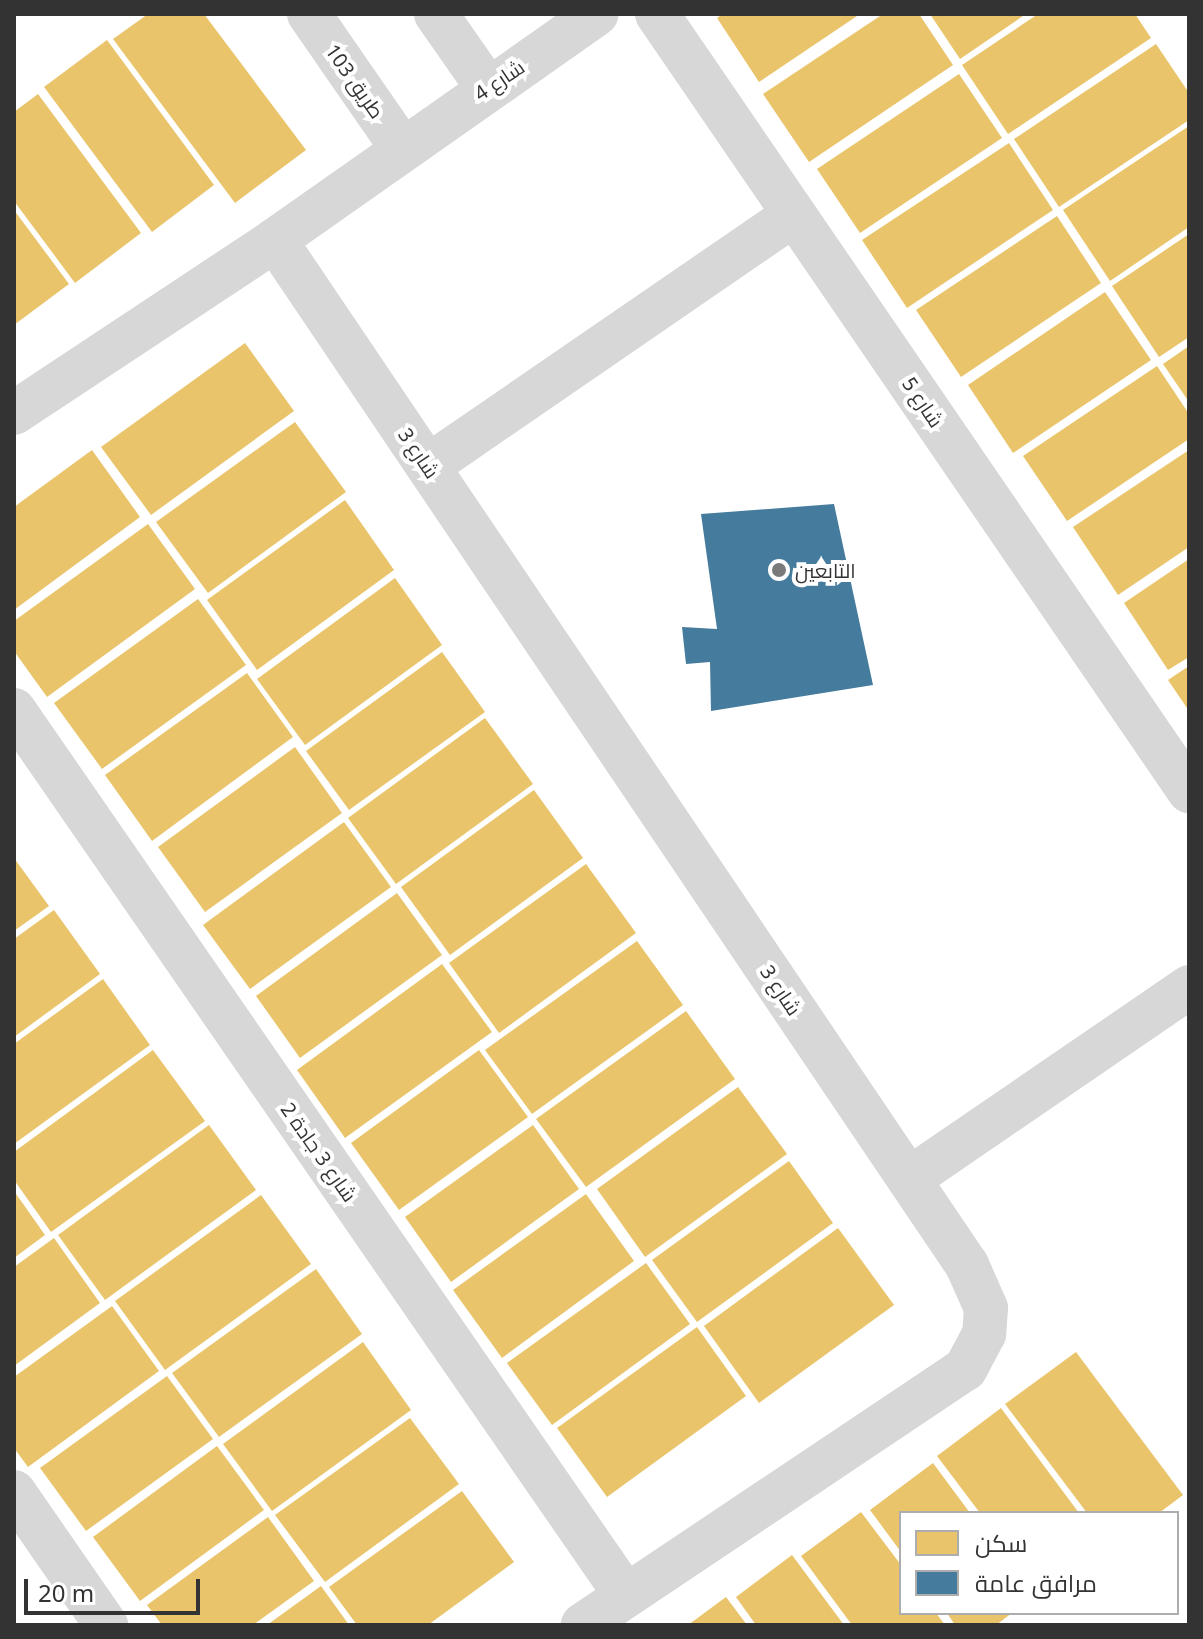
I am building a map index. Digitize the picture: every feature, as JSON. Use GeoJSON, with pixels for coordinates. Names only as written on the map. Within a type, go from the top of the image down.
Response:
{"type":"FeatureCollection","features":[{"type":"Feature","properties":{"kind":"street","name":"طريق 103"},"geometry":{"type":"LineString","coordinates":[[309,14],[401,147]]}},
{"type":"Feature","properties":{"kind":"street"},"geometry":{"type":"LineString","coordinates":[[436,14],[487,87]]}},
{"type":"Feature","properties":{"kind":"street","name":"شارع 4"},"geometry":{"type":"LineString","coordinates":[[401,147],[597,14]]}},
{"type":"Feature","properties":{"kind":"street","name":"شارع 5"},"geometry":{"type":"LineString","coordinates":[[657,14],[1189,791]]}},
{"type":"Feature","properties":{"kind":"street"},"geometry":{"type":"LineString","coordinates":[[14,413],[275,240],[401,147]]}},
{"type":"Feature","properties":{"kind":"street"},"geometry":{"type":"LineString","coordinates":[[428,466],[794,214]]}},
{"type":"Feature","properties":{"kind":"street","name":"شارع 3"},"geometry":{"type":"LineString","coordinates":[[275,240],[967,1265],[986,1308],[984,1334],[965,1369],[624,1593],[583,1625]]}},
{"type":"Feature","properties":{"kind":"street","name":"شارع 3 جادة 2"},"geometry":{"type":"LineString","coordinates":[[14,710],[624,1593]]}},
{"type":"Feature","properties":{"kind":"street"},"geometry":{"type":"LineString","coordinates":[[909,1179],[1189,987]]}},
{"type":"Feature","properties":{"kind":"street"},"geometry":{"type":"LineString","coordinates":[[14,1492],[106,1625]]}},
{"type":"Feature","properties":{"kind":"building: سكن"},"geometry":{"type":"Polygon","coordinates":[[[148,14],[204,14],[306,150],[235,203],[113,39],[148,14]]]}},
{"type":"Feature","properties":{"kind":"building: سكن"},"geometry":{"type":"Polygon","coordinates":[[[723,14],[860,14],[759,82],[717,18],[723,14]]]}},
{"type":"Feature","properties":{"kind":"building: سكن"},"geometry":{"type":"Polygon","coordinates":[[[883,14],[919,14],[953,65],[809,162],[763,94],[883,14]]]}},
{"type":"Feature","properties":{"kind":"building: سكن"},"geometry":{"type":"Polygon","coordinates":[[[930,14],[1026,14],[960,59],[930,14]]]}},
{"type":"Feature","properties":{"kind":"building: سكن"},"geometry":{"type":"Polygon","coordinates":[[[1038,14],[1135,14],[1151,38],[1008,134],[962,65],[1038,14]]]}},
{"type":"Feature","properties":{"kind":"building: سكن"},"geometry":{"type":"Polygon","coordinates":[[[107,40],[214,185],[152,232],[44,87],[107,40]]]}},
{"type":"Feature","properties":{"kind":"building: سكن"},"geometry":{"type":"Polygon","coordinates":[[[1156,44],[1189,93],[1189,120],[1059,207],[1014,139],[1156,44]]]}},
{"type":"Feature","properties":{"kind":"building: سكن"},"geometry":{"type":"Polygon","coordinates":[[[959,74],[1002,138],[860,233],[817,169],[959,74]]]}},
{"type":"Feature","properties":{"kind":"building: سكن"},"geometry":{"type":"Polygon","coordinates":[[[38,94],[141,233],[75,283],[14,201],[14,112],[38,94]]]}},
{"type":"Feature","properties":{"kind":"building: سكن"},"geometry":{"type":"Polygon","coordinates":[[[1189,126],[1189,227],[1110,281],[1063,210],[1189,126]]]}},
{"type":"Feature","properties":{"kind":"building: سكن"},"geometry":{"type":"Polygon","coordinates":[[[1009,143],[1053,210],[907,308],[862,240],[1009,143]]]}},
{"type":"Feature","properties":{"kind":"building: سكن"},"geometry":{"type":"Polygon","coordinates":[[[14,210],[69,284],[14,325],[14,210]]]}},
{"type":"Feature","properties":{"kind":"building: سكن"},"geometry":{"type":"Polygon","coordinates":[[[1057,216],[1101,283],[961,377],[916,310],[1057,216]]]}},
{"type":"Feature","properties":{"kind":"building: سكن"},"geometry":{"type":"Polygon","coordinates":[[[1189,234],[1189,337],[1159,357],[1112,286],[1189,234]]]}},
{"type":"Feature","properties":{"kind":"building: سكن"},"geometry":{"type":"Polygon","coordinates":[[[1105,292],[1151,360],[1013,453],[968,385],[1105,292]]]}},
{"type":"Feature","properties":{"kind":"building: سكن"},"geometry":{"type":"Polygon","coordinates":[[[245,343],[294,411],[151,515],[101,447],[245,343]]]}},
{"type":"Feature","properties":{"kind":"building: سكن"},"geometry":{"type":"Polygon","coordinates":[[[1189,346],[1189,402],[1163,364],[1189,346]]]}},
{"type":"Feature","properties":{"kind":"building: سكن"},"geometry":{"type":"Polygon","coordinates":[[[1157,366],[1189,414],[1189,439],[1067,521],[1023,456],[1157,366]]]}},
{"type":"Feature","properties":{"kind":"building: سكن"},"geometry":{"type":"Polygon","coordinates":[[[295,422],[346,492],[208,593],[156,522],[295,422]]]}},
{"type":"Feature","properties":{"kind":"building: سكن"},"geometry":{"type":"Polygon","coordinates":[[[92,450],[140,517],[14,610],[14,507],[92,450]]]}},
{"type":"Feature","properties":{"kind":"building: سكن"},"geometry":{"type":"Polygon","coordinates":[[[1189,450],[1189,547],[1118,595],[1073,527],[1189,450]]]}},
{"type":"Feature","properties":{"kind":"building: سكن"},"geometry":{"type":"Polygon","coordinates":[[[345,500],[394,570],[257,670],[207,600],[345,500]]]}},
{"type":"Feature","properties":{"kind":"building: سكن"},"geometry":{"type":"Polygon","coordinates":[[[148,524],[195,589],[47,697],[14,651],[14,621],[148,524]]]}},
{"type":"Feature","properties":{"kind":"building: سكن"},"geometry":{"type":"Polygon","coordinates":[[[1189,559],[1189,657],[1168,670],[1124,603],[1189,559]]]}},
{"type":"Feature","properties":{"kind":"building: سكن"},"geometry":{"type":"Polygon","coordinates":[[[395,578],[442,645],[305,745],[257,679],[395,578]]]}},
{"type":"Feature","properties":{"kind":"building: سكن"},"geometry":{"type":"Polygon","coordinates":[[[198,599],[246,665],[102,769],[54,703],[198,599]]]}},
{"type":"Feature","properties":{"kind":"building: سكن"},"geometry":{"type":"Polygon","coordinates":[[[442,652],[485,712],[349,810],[306,751],[442,652]]]}},
{"type":"Feature","properties":{"kind":"building: سكن"},"geometry":{"type":"Polygon","coordinates":[[[1189,666],[1189,711],[1168,680],[1189,666]]]}},
{"type":"Feature","properties":{"kind":"building: سكن"},"geometry":{"type":"Polygon","coordinates":[[[247,673],[293,737],[152,841],[105,775],[247,673]]]}},
{"type":"Feature","properties":{"kind":"building: سكن"},"geometry":{"type":"Polygon","coordinates":[[[485,718],[533,784],[396,884],[348,818],[485,718]]]}},
{"type":"Feature","properties":{"kind":"building: سكن"},"geometry":{"type":"Polygon","coordinates":[[[295,747],[342,813],[205,912],[158,847],[295,747]]]}},
{"type":"Feature","properties":{"kind":"building: سكن"},"geometry":{"type":"Polygon","coordinates":[[[534,790],[583,858],[450,955],[401,887],[534,790]]]}},
{"type":"Feature","properties":{"kind":"building: سكن"},"geometry":{"type":"Polygon","coordinates":[[[344,822],[391,887],[250,989],[203,925],[344,822]]]}},
{"type":"Feature","properties":{"kind":"building: سكن"},"geometry":{"type":"Polygon","coordinates":[[[14,858],[49,906],[14,931],[14,858]]]}},
{"type":"Feature","properties":{"kind":"building: سكن"},"geometry":{"type":"Polygon","coordinates":[[[586,864],[636,933],[499,1033],[449,963],[586,864]]]}},
{"type":"Feature","properties":{"kind":"building: سكن"},"geometry":{"type":"Polygon","coordinates":[[[397,893],[442,955],[300,1058],[256,996],[397,893]]]}},
{"type":"Feature","properties":{"kind":"building: سكن"},"geometry":{"type":"Polygon","coordinates":[[[54,910],[100,974],[14,1037],[14,939],[54,910]]]}},
{"type":"Feature","properties":{"kind":"building: سكن"},"geometry":{"type":"Polygon","coordinates":[[[637,941],[683,1005],[532,1114],[485,1050],[637,941]]]}},
{"type":"Feature","properties":{"kind":"building: سكن"},"geometry":{"type":"Polygon","coordinates":[[[442,964],[492,1032],[345,1138],[297,1070],[442,964]]]}},
{"type":"Feature","properties":{"kind":"building: سكن"},"geometry":{"type":"Polygon","coordinates":[[[103,979],[150,1045],[14,1144],[14,1044],[103,979]]]}},
{"type":"Feature","properties":{"kind":"building: سكن"},"geometry":{"type":"Polygon","coordinates":[[[686,1011],[735,1079],[586,1187],[536,1119],[686,1011]]]}},
{"type":"Feature","properties":{"kind":"building: سكن"},"geometry":{"type":"Polygon","coordinates":[[[153,1050],[205,1121],[51,1232],[14,1180],[14,1152],[153,1050]]]}},
{"type":"Feature","properties":{"kind":"building: سكن"},"geometry":{"type":"Polygon","coordinates":[[[479,1050],[528,1117],[399,1210],[351,1143],[479,1050]]]}},
{"type":"Feature","properties":{"kind":"building: سكن"},"geometry":{"type":"Polygon","coordinates":[[[738,1087],[787,1154],[645,1257],[597,1189],[738,1087]]]}},
{"type":"Feature","properties":{"kind":"building: سكن"},"geometry":{"type":"Polygon","coordinates":[[[209,1125],[256,1190],[105,1300],[58,1235],[209,1125]]]}},
{"type":"Feature","properties":{"kind":"building: سكن"},"geometry":{"type":"Polygon","coordinates":[[[533,1125],[579,1189],[451,1282],[405,1217],[533,1125]]]}},
{"type":"Feature","properties":{"kind":"building: سكن"},"geometry":{"type":"Polygon","coordinates":[[[789,1161],[833,1223],[697,1322],[652,1260],[789,1161]]]}},
{"type":"Feature","properties":{"kind":"building: سكن"},"geometry":{"type":"Polygon","coordinates":[[[14,1191],[45,1235],[14,1258],[14,1191]]]}},
{"type":"Feature","properties":{"kind":"building: سكن"},"geometry":{"type":"Polygon","coordinates":[[[586,1194],[634,1261],[502,1358],[453,1290],[586,1194]]]}},
{"type":"Feature","properties":{"kind":"building: سكن"},"geometry":{"type":"Polygon","coordinates":[[[261,1195],[311,1264],[165,1370],[115,1301],[261,1195]]]}},
{"type":"Feature","properties":{"kind":"building: سكن"},"geometry":{"type":"Polygon","coordinates":[[[838,1228],[894,1305],[759,1403],[704,1326],[838,1228]]]}},
{"type":"Feature","properties":{"kind":"building: سكن"},"geometry":{"type":"Polygon","coordinates":[[[54,1238],[100,1303],[14,1366],[14,1267],[54,1238]]]}},
{"type":"Feature","properties":{"kind":"building: سكن"},"geometry":{"type":"Polygon","coordinates":[[[646,1263],[690,1324],[552,1425],[507,1363],[646,1263]]]}},
{"type":"Feature","properties":{"kind":"building: سكن"},"geometry":{"type":"Polygon","coordinates":[[[316,1269],[362,1334],[219,1437],[172,1373],[316,1269]]]}},
{"type":"Feature","properties":{"kind":"building: سكن"},"geometry":{"type":"Polygon","coordinates":[[[112,1306],[159,1371],[28,1467],[14,1448],[14,1377],[112,1306]]]}},
{"type":"Feature","properties":{"kind":"building: سكن"},"geometry":{"type":"Polygon","coordinates":[[[697,1327],[746,1396],[607,1497],[557,1428],[697,1327]]]}},
{"type":"Feature","properties":{"kind":"building: سكن"},"geometry":{"type":"Polygon","coordinates":[[[363,1342],[411,1410],[272,1511],[223,1444],[363,1342]]]}},
{"type":"Feature","properties":{"kind":"building: سكن"},"geometry":{"type":"Polygon","coordinates":[[[1076,1352],[1183,1495],[1162,1511],[1085,1511],[1005,1404],[1076,1352]]]}},
{"type":"Feature","properties":{"kind":"building: سكن"},"geometry":{"type":"Polygon","coordinates":[[[167,1376],[213,1439],[86,1531],[40,1468],[167,1376]]]}},
{"type":"Feature","properties":{"kind":"building: سكن"},"geometry":{"type":"Polygon","coordinates":[[[1001,1408],[1078,1511],[978,1511],[937,1456],[1001,1408]]]}},
{"type":"Feature","properties":{"kind":"building: سكن"},"geometry":{"type":"Polygon","coordinates":[[[410,1418],[459,1484],[325,1582],[275,1515],[410,1418]]]}},
{"type":"Feature","properties":{"kind":"building: سكن"},"geometry":{"type":"Polygon","coordinates":[[[217,1446],[264,1510],[140,1601],[93,1537],[217,1446]]]}},
{"type":"Feature","properties":{"kind":"building: سكن"},"geometry":{"type":"Polygon","coordinates":[[[933,1463],[969,1511],[899,1511],[899,1549],[870,1510],[933,1463]]]}},
{"type":"Feature","properties":{"kind":"building: سكن"},"geometry":{"type":"Polygon","coordinates":[[[462,1491],[514,1562],[428,1625],[357,1625],[329,1587],[462,1491]]]}},
{"type":"Feature","properties":{"kind":"building: سكن"},"geometry":{"type":"Polygon","coordinates":[[[861,1512],[899,1562],[899,1615],[938,1615],[945,1625],[852,1625],[801,1556],[861,1512]]]}},
{"type":"Feature","properties":{"kind":"building: سكن"},"geometry":{"type":"Polygon","coordinates":[[[268,1517],[314,1581],[253,1625],[162,1625],[147,1605],[268,1517]]]}},
{"type":"Feature","properties":{"kind":"building: سكن"},"geometry":{"type":"Polygon","coordinates":[[[792,1555],[844,1625],[756,1625],[736,1597],[792,1555]]]}},
{"type":"Feature","properties":{"kind":"building: سكن"},"geometry":{"type":"Polygon","coordinates":[[[321,1586],[349,1625],[267,1625],[321,1586]]]}},
{"type":"Feature","properties":{"kind":"building: سكن"},"geometry":{"type":"Polygon","coordinates":[[[726,1597],[747,1625],[688,1625],[726,1597]]]}},
{"type":"Feature","properties":{"kind":"building: سكن"},"geometry":{"type":"Polygon","coordinates":[[[948,1615],[1009,1615],[996,1625],[955,1625],[948,1615]]]}},
{"type":"Feature","properties":{"kind":"building: مرافق عامة","name":"التابعين"},"geometry":{"type":"Polygon","coordinates":[[[834,504],[873,685],[711,711],[710,662],[686,664],[682,627],[717,629],[701,514],[834,504]]]}},
{"type":"Feature","properties":{"kind":"place","name":"التابعين"},"geometry":{"type":"Point","coordinates":[779,570]}}]}
